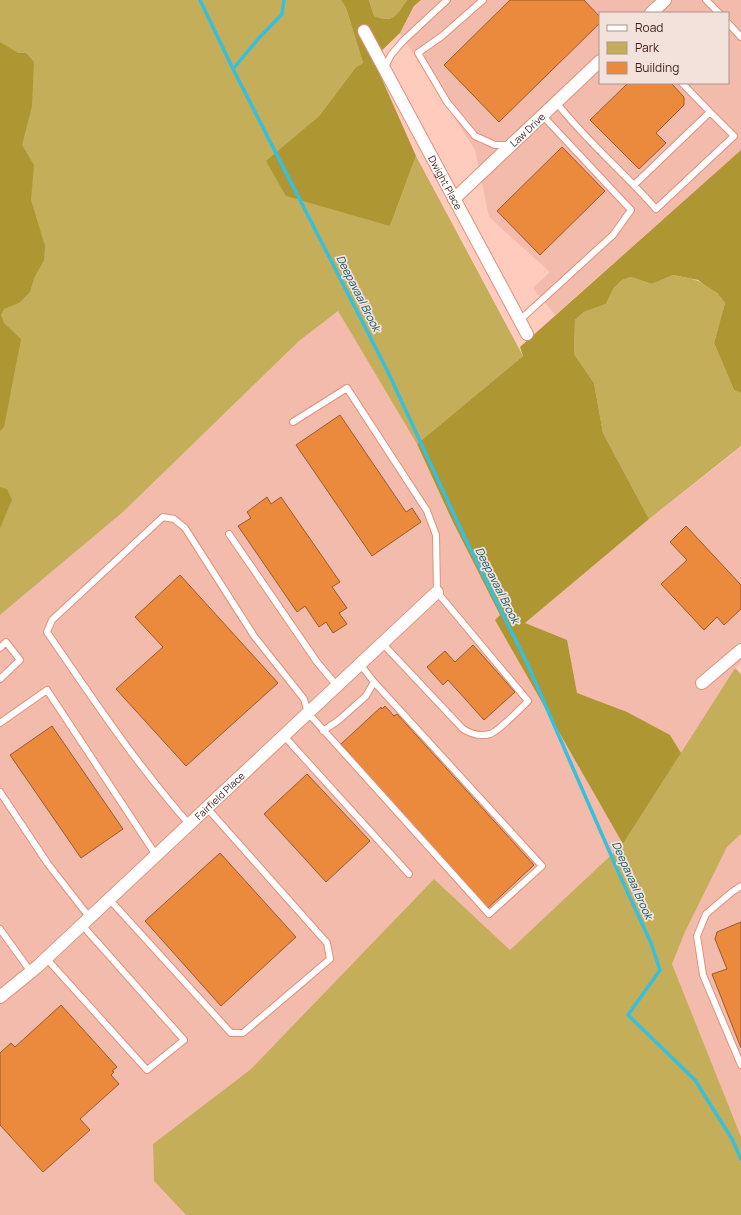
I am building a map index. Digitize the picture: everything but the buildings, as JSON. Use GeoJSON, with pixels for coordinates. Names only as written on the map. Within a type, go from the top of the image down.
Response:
{"type":"FeatureCollection","features":[{"type":"Feature","properties":{"kind":"street"},"geometry":{"type":"LineString","coordinates":[[652,12],[665,0]]}},
{"type":"Feature","properties":{"kind":"street","name":"Dwight Place"},"geometry":{"type":"LineString","coordinates":[[364,31],[527,334]]}},
{"type":"Feature","properties":{"kind":"street","name":"Law Drive"},"geometry":{"type":"LineString","coordinates":[[454,199],[599,62]]}},
{"type":"Feature","properties":{"kind":"street","name":"Fairfield Place"},"geometry":{"type":"LineString","coordinates":[[1,995],[31,972],[437,592]]}},
{"type":"Feature","properties":{"kind":"street"},"geometry":{"type":"LineString","coordinates":[[702,683],[739,652]]}},
{"type":"Feature","properties":{"kind":"lane"},"geometry":{"type":"LineString","coordinates":[[384,69],[391,55],[402,41],[447,0]]}},
{"type":"Feature","properties":{"kind":"lane"},"geometry":{"type":"LineString","coordinates":[[483,0],[442,36],[418,53],[448,102],[475,136],[495,145],[511,145]]}},
{"type":"Feature","properties":{"kind":"lane"},"geometry":{"type":"LineString","coordinates":[[706,0],[718,12]]}},
{"type":"Feature","properties":{"kind":"lane"},"geometry":{"type":"LineString","coordinates":[[729,24],[741,37]]}},
{"type":"Feature","properties":{"kind":"lane"},"geometry":{"type":"LineString","coordinates":[[556,102],[569,119],[635,184],[656,209],[734,136],[683,84]]}},
{"type":"Feature","properties":{"kind":"lane"},"geometry":{"type":"LineString","coordinates":[[635,184],[710,112]]}},
{"type":"Feature","properties":{"kind":"lane"},"geometry":{"type":"LineString","coordinates":[[520,320],[612,235],[631,210],[543,116]]}},
{"type":"Feature","properties":{"kind":"lane"},"geometry":{"type":"LineString","coordinates":[[293,422],[347,388],[427,512],[436,535],[437,592],[528,701],[491,734],[478,735],[470,733],[463,728],[382,643]]}},
{"type":"Feature","properties":{"kind":"lane"},"geometry":{"type":"LineString","coordinates":[[189,824],[135,757],[48,632],[52,620],[163,517],[174,519],[185,528],[254,636],[304,699],[308,713],[489,914],[542,866],[374,682],[360,664]]}},
{"type":"Feature","properties":{"kind":"lane"},"geometry":{"type":"LineString","coordinates":[[229,534],[317,662],[337,686]]}},
{"type":"Feature","properties":{"kind":"lane"},"geometry":{"type":"LineString","coordinates":[[0,648],[6,642],[20,660],[0,679]]}},
{"type":"Feature","properties":{"kind":"lane"},"geometry":{"type":"LineString","coordinates":[[323,731],[339,720],[366,696],[374,682]]}},
{"type":"Feature","properties":{"kind":"lane"},"geometry":{"type":"LineString","coordinates":[[0,723],[47,690],[156,855]]}},
{"type":"Feature","properties":{"kind":"lane"},"geometry":{"type":"LineString","coordinates":[[284,736],[409,874]]}},
{"type":"Feature","properties":{"kind":"lane"},"geometry":{"type":"LineString","coordinates":[[0,792],[86,921],[184,1040],[147,1070],[46,958]]}},
{"type":"Feature","properties":{"kind":"lane"},"geometry":{"type":"LineString","coordinates":[[109,899],[231,1033],[243,1033],[330,960],[328,943],[207,808]]}},
{"type":"Feature","properties":{"kind":"lane"},"geometry":{"type":"LineString","coordinates":[[741,886],[706,914],[697,936],[703,975],[741,1065]]}},
{"type":"Feature","properties":{"kind":"lane"},"geometry":{"type":"LineString","coordinates":[[0,929],[31,972]]}},
{"type":"Feature","properties":{"kind":"shaded area"},"geometry":{"type":"Polygon","coordinates":[[[341,0],[369,0],[374,16],[386,19],[394,17],[407,0],[421,0],[414,6],[400,33],[373,59],[416,156],[390,226],[286,196],[266,161],[319,116],[356,67],[363,63],[346,8],[341,0]]]}},
{"type":"Feature","properties":{"kind":"shaded area"},"geometry":{"type":"Polygon","coordinates":[[[421,0],[741,0],[741,150],[555,315],[533,288],[550,272],[489,217],[475,150],[400,33],[415,6],[421,0]]]}},
{"type":"Feature","properties":{"kind":"shaded area"},"geometry":{"type":"Polygon","coordinates":[[[0,42],[18,53],[26,53],[34,62],[32,106],[22,145],[34,165],[31,200],[45,246],[44,260],[34,278],[30,292],[19,303],[4,309],[1,315],[4,323],[21,339],[4,427],[0,431],[0,42]]]}},
{"type":"Feature","properties":{"kind":"shaded area"},"geometry":{"type":"Polygon","coordinates":[[[741,150],[741,393],[734,390],[714,343],[725,303],[717,293],[698,280],[673,275],[652,284],[631,277],[622,280],[613,289],[606,304],[584,312],[575,320],[574,354],[594,383],[603,433],[649,519],[525,623],[567,640],[577,693],[627,712],[670,735],[681,753],[623,844],[495,620],[500,615],[452,520],[417,444],[523,356],[520,347],[741,150]]]}},
{"type":"Feature","properties":{"kind":"shaded area"},"geometry":{"type":"Polygon","coordinates":[[[338,311],[417,444],[452,520],[525,623],[649,519],[741,447],[741,663],[735,668],[623,844],[706,1049],[672,964],[685,932],[727,847],[741,834],[741,1215],[510,950],[434,879],[251,1069],[153,1144],[154,1181],[186,1215],[0,1215],[0,615],[124,511],[299,341],[338,311]]]}},
{"type":"Feature","properties":{"kind":"shaded area"},"geometry":{"type":"Polygon","coordinates":[[[0,487],[7,489],[12,500],[0,528],[0,487]]]}},
{"type":"Feature","properties":{"kind":"green space"},"geometry":{"type":"Polygon","coordinates":[[[0,0],[341,0],[346,8],[363,63],[356,67],[319,116],[266,162],[390,226],[416,156],[523,356],[417,444],[338,311],[299,341],[124,511],[0,615],[0,0]]]}},
{"type":"Feature","properties":{"kind":"green space"},"geometry":{"type":"Polygon","coordinates":[[[369,0],[407,0],[394,17],[386,19],[374,16],[369,0]]]}},
{"type":"Feature","properties":{"kind":"green space"},"geometry":{"type":"Polygon","coordinates":[[[673,275],[709,286],[725,303],[714,343],[734,390],[741,393],[741,446],[649,519],[603,433],[594,383],[574,354],[575,320],[584,312],[606,304],[613,289],[622,280],[631,277],[652,284],[673,275]]]}},
{"type":"Feature","properties":{"kind":"green space"},"geometry":{"type":"Polygon","coordinates":[[[735,668],[741,674],[741,834],[727,847],[685,932],[672,964],[741,1137],[741,1215],[186,1215],[154,1181],[153,1144],[251,1069],[434,879],[510,950],[623,844],[735,668]]]}},
{"type":"Feature","properties":{"kind":"waterway","name":"Deepavaal Brook"},"geometry":{"type":"LineString","coordinates":[[200,0],[233,69],[388,372],[464,536],[527,663],[651,943],[660,970],[628,1015],[695,1080],[732,1139],[741,1159]]}},
{"type":"Feature","properties":{"kind":"waterway"},"geometry":{"type":"LineString","coordinates":[[233,69],[259,38],[282,14],[284,0]]}}]}
